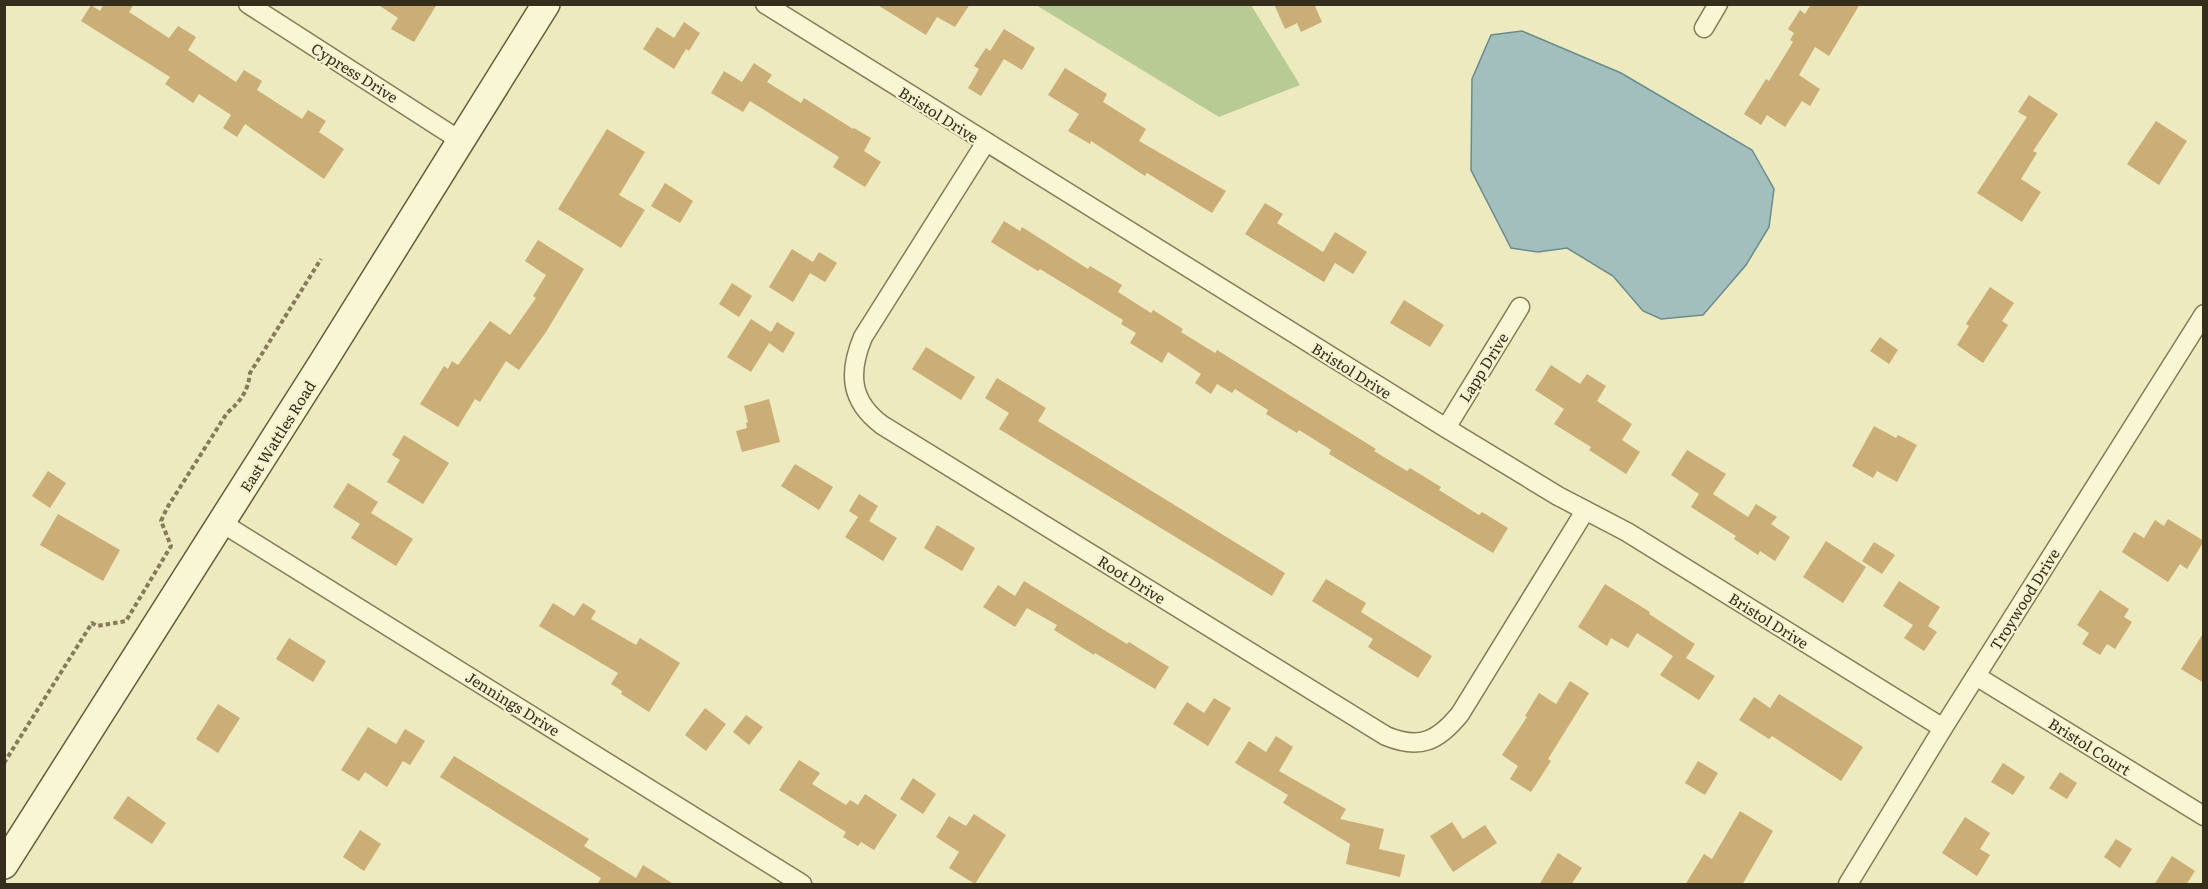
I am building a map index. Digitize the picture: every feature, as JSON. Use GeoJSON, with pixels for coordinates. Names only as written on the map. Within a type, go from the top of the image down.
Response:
{"type":"FeatureCollection","features":[{"type":"Feature","properties":{"kind":"main road","name":"East Wattles Road"},"geometry":{"type":"LineString","coordinates":[[4,865],[222,523],[546,4]]}},
{"type":"Feature","properties":{"kind":"street","name":"Cypress Drive"},"geometry":{"type":"LineString","coordinates":[[248,4],[461,141]]}},
{"type":"Feature","properties":{"kind":"street","name":"Bristol Drive"},"geometry":{"type":"LineString","coordinates":[[765,4],[1446,428],[1558,496],[1628,532],[1943,728]]}},
{"type":"Feature","properties":{"kind":"street"},"geometry":{"type":"LineString","coordinates":[[1704,28],[1718,4]]}},
{"type":"Feature","properties":{"kind":"street","name":"Root Drive"},"geometry":{"type":"LineString","coordinates":[[986,142],[863,337],[856,353],[854,376],[856,394],[864,410],[882,425],[1386,736],[1412,743],[1428,741],[1450,726],[1460,714],[1586,511]]}},
{"type":"Feature","properties":{"kind":"street","name":"Lapp Drive"},"geometry":{"type":"LineString","coordinates":[[1446,428],[1520,307]]}},
{"type":"Feature","properties":{"kind":"street","name":"Troywood Drive"},"geometry":{"type":"LineString","coordinates":[[1848,885],[1943,728],[2204,314]]}},
{"type":"Feature","properties":{"kind":"street","name":"Jennings Drive"},"geometry":{"type":"LineString","coordinates":[[222,523],[802,885]]}},
{"type":"Feature","properties":{"kind":"street","name":"Bristol Court"},"geometry":{"type":"LineString","coordinates":[[1976,676],[2204,816]]}},
{"type":"Feature","properties":{"kind":"path"},"geometry":{"type":"LineString","coordinates":[[4,763],[92,623],[97,626],[126,621],[171,546],[161,521],[167,508],[227,413],[239,404],[248,388],[250,373],[321,259]]}},
{"type":"Feature","properties":{"kind":"green space"},"geometry":{"type":"Polygon","coordinates":[[[1036,5],[1251,5],[1300,85],[1219,117],[1036,5]]]}},
{"type":"Feature","properties":{"kind":"water"},"geometry":{"type":"Polygon","coordinates":[[[1522,31],[1621,73],[1752,150],[1774,189],[1769,227],[1746,265],[1703,315],[1661,319],[1643,311],[1613,276],[1567,248],[1538,252],[1511,248],[1471,170],[1472,79],[1491,35],[1522,31]]]}},
{"type":"Feature","properties":{"kind":"building"},"geometry":{"type":"Polygon","coordinates":[[[104,4],[134,4],[129,12],[169,38],[178,26],[196,37],[188,50],[236,82],[244,70],[262,81],[257,90],[302,119],[308,110],[326,121],[319,132],[344,149],[324,179],[245,124],[237,137],[223,128],[231,115],[199,94],[193,103],[165,84],[170,77],[81,21],[91,5],[100,11],[104,4]]]}},
{"type":"Feature","properties":{"kind":"building"},"geometry":{"type":"Polygon","coordinates":[[[377,4],[437,4],[414,42],[391,29],[398,18],[377,4]]]}},
{"type":"Feature","properties":{"kind":"building"},"geometry":{"type":"Polygon","coordinates":[[[876,4],[970,4],[955,27],[937,17],[926,35],[876,4]]]}},
{"type":"Feature","properties":{"kind":"building"},"geometry":{"type":"Polygon","coordinates":[[[1274,4],[1314,4],[1322,22],[1301,32],[1297,23],[1285,29],[1274,4]]]}},
{"type":"Feature","properties":{"kind":"building"},"geometry":{"type":"Polygon","coordinates":[[[1811,4],[1860,4],[1829,56],[1815,47],[1799,75],[1820,89],[1810,106],[1802,101],[1785,127],[1767,115],[1761,125],[1744,114],[1766,79],[1769,81],[1793,42],[1790,40],[1794,33],[1788,29],[1800,10],[1805,14],[1811,4]]]}},
{"type":"Feature","properties":{"kind":"building"},"geometry":{"type":"Polygon","coordinates":[[[684,22],[700,33],[689,51],[686,49],[674,69],[643,49],[657,27],[674,38],[684,22]]]}},
{"type":"Feature","properties":{"kind":"building"},"geometry":{"type":"Polygon","coordinates":[[[1004,29],[1035,48],[1022,70],[1004,59],[981,96],[968,88],[979,69],[974,66],[986,48],[990,51],[1004,29]]]}},
{"type":"Feature","properties":{"kind":"building"},"geometry":{"type":"Polygon","coordinates":[[[754,63],[772,75],[767,82],[801,103],[804,98],[871,138],[864,151],[881,162],[865,187],[833,167],[839,157],[750,101],[743,112],[711,93],[724,71],[742,82],[754,63]]]}},
{"type":"Feature","properties":{"kind":"building"},"geometry":{"type":"Polygon","coordinates":[[[1065,68],[1107,94],[1103,102],[1146,129],[1139,141],[1226,191],[1212,213],[1147,173],[1145,176],[1091,141],[1090,144],[1068,131],[1079,114],[1048,95],[1065,68]]]}},
{"type":"Feature","properties":{"kind":"building"},"geometry":{"type":"Polygon","coordinates":[[[2029,95],[2058,114],[2033,151],[2037,153],[2021,179],[2041,192],[2022,222],[1977,193],[2027,117],[2018,112],[2029,95]]]}},
{"type":"Feature","properties":{"kind":"building"},"geometry":{"type":"Polygon","coordinates":[[[2156,121],[2187,141],[2159,185],[2127,164],[2156,121]]]}},
{"type":"Feature","properties":{"kind":"building"},"geometry":{"type":"Polygon","coordinates":[[[607,129],[645,152],[619,195],[645,210],[621,248],[558,209],[607,129]]]}},
{"type":"Feature","properties":{"kind":"building"},"geometry":{"type":"Polygon","coordinates":[[[665,183],[693,201],[680,223],[651,206],[665,183]]]}},
{"type":"Feature","properties":{"kind":"building"},"geometry":{"type":"Polygon","coordinates":[[[1265,203],[1283,214],[1277,223],[1323,252],[1335,232],[1367,252],[1353,274],[1335,263],[1324,282],[1245,234],[1265,203]]]}},
{"type":"Feature","properties":{"kind":"building"},"geometry":{"type":"Polygon","coordinates":[[[1004,221],[1020,231],[1022,227],[1088,269],[1090,266],[1122,285],[1118,292],[1151,313],[1153,310],[1183,329],[1181,332],[1215,353],[1217,350],[1376,449],[1374,451],[1407,471],[1410,468],[1441,487],[1439,490],[1479,515],[1482,512],[1508,528],[1493,553],[1329,454],[1331,450],[1299,430],[1297,433],[1266,414],[1268,410],[1235,389],[1232,393],[1217,384],[1211,394],[1195,383],[1201,374],[1168,352],[1162,363],[1130,343],[1136,333],[1121,324],[1123,320],[991,242],[1004,221]]]}},
{"type":"Feature","properties":{"kind":"building"},"geometry":{"type":"Polygon","coordinates":[[[538,240],[584,269],[546,332],[519,370],[506,361],[480,402],[475,399],[458,427],[420,404],[444,366],[448,369],[452,361],[458,365],[490,321],[510,335],[536,298],[533,296],[546,275],[525,261],[538,240]]]}},
{"type":"Feature","properties":{"kind":"building"},"geometry":{"type":"Polygon","coordinates":[[[792,249],[813,262],[819,252],[837,263],[825,282],[810,273],[793,302],[769,287],[792,249]]]}},
{"type":"Feature","properties":{"kind":"building"},"geometry":{"type":"Polygon","coordinates":[[[732,283],[752,296],[739,317],[719,304],[732,283]]]}},
{"type":"Feature","properties":{"kind":"building"},"geometry":{"type":"Polygon","coordinates":[[[1990,287],[2014,303],[2002,321],[2008,325],[1983,363],[1957,345],[1969,326],[1966,324],[1990,287]]]}},
{"type":"Feature","properties":{"kind":"building"},"geometry":{"type":"Polygon","coordinates":[[[1404,300],[1444,325],[1430,347],[1390,323],[1404,300]]]}},
{"type":"Feature","properties":{"kind":"building"},"geometry":{"type":"Polygon","coordinates":[[[751,319],[771,332],[777,322],[795,333],[783,353],[769,343],[751,372],[727,357],[751,319]]]}},
{"type":"Feature","properties":{"kind":"building"},"geometry":{"type":"Polygon","coordinates":[[[1880,337],[1898,350],[1889,364],[1870,351],[1880,337]]]}},
{"type":"Feature","properties":{"kind":"building"},"geometry":{"type":"Polygon","coordinates":[[[926,347],[975,377],[961,400],[912,369],[926,347]]]}},
{"type":"Feature","properties":{"kind":"building"},"geometry":{"type":"Polygon","coordinates":[[[1551,365],[1580,384],[1587,374],[1606,386],[1597,401],[1632,424],[1622,440],[1640,452],[1626,474],[1589,450],[1591,447],[1554,424],[1564,409],[1535,390],[1551,365]]]}},
{"type":"Feature","properties":{"kind":"building"},"geometry":{"type":"Polygon","coordinates":[[[997,378],[1046,408],[1038,421],[1285,573],[1272,596],[999,429],[1009,413],[985,398],[997,378]]]}},
{"type":"Feature","properties":{"kind":"building"},"geometry":{"type":"Polygon","coordinates":[[[769,399],[780,442],[742,452],[736,431],[747,428],[746,423],[748,422],[744,406],[769,399]]]}},
{"type":"Feature","properties":{"kind":"building"},"geometry":{"type":"Polygon","coordinates":[[[1874,426],[1896,438],[1898,435],[1917,445],[1897,482],[1877,471],[1873,478],[1852,466],[1874,426]]]}},
{"type":"Feature","properties":{"kind":"building"},"geometry":{"type":"Polygon","coordinates":[[[404,435],[449,463],[423,504],[387,482],[400,460],[392,455],[404,435]]]}},
{"type":"Feature","properties":{"kind":"building"},"geometry":{"type":"Polygon","coordinates":[[[1687,450],[1726,474],[1713,494],[1748,517],[1756,504],[1777,517],[1771,524],[1790,537],[1775,561],[1760,551],[1758,555],[1734,539],[1736,536],[1691,507],[1699,494],[1671,475],[1687,450]]]}},
{"type":"Feature","properties":{"kind":"building"},"geometry":{"type":"Polygon","coordinates":[[[795,464],[833,487],[819,510],[781,486],[795,464]]]}},
{"type":"Feature","properties":{"kind":"building"},"geometry":{"type":"Polygon","coordinates":[[[48,471],[66,483],[50,508],[32,496],[48,471]]]}},
{"type":"Feature","properties":{"kind":"building"},"geometry":{"type":"Polygon","coordinates":[[[348,483],[378,502],[371,513],[413,539],[396,566],[351,538],[360,524],[333,507],[348,483]]]}},
{"type":"Feature","properties":{"kind":"building"},"geometry":{"type":"Polygon","coordinates":[[[859,494],[878,506],[869,521],[897,538],[883,561],[845,537],[858,517],[849,511],[859,494]]]}},
{"type":"Feature","properties":{"kind":"building"},"geometry":{"type":"Polygon","coordinates":[[[58,514],[120,550],[103,581],[40,545],[58,514]]]}},
{"type":"Feature","properties":{"kind":"building"},"geometry":{"type":"Polygon","coordinates":[[[2168,519],[2204,541],[2187,569],[2180,564],[2168,582],[2122,552],[2134,532],[2144,538],[2155,520],[2164,526],[2168,519]]]}},
{"type":"Feature","properties":{"kind":"building"},"geometry":{"type":"Polygon","coordinates":[[[937,525],[975,548],[962,571],[924,548],[937,525]]]}},
{"type":"Feature","properties":{"kind":"building"},"geometry":{"type":"Polygon","coordinates":[[[1826,541],[1866,567],[1843,603],[1803,577],[1826,541]]]}},
{"type":"Feature","properties":{"kind":"building"},"geometry":{"type":"Polygon","coordinates":[[[1874,542],[1895,555],[1882,574],[1862,561],[1874,542]]]}},
{"type":"Feature","properties":{"kind":"building"},"geometry":{"type":"Polygon","coordinates":[[[1326,579],[1366,603],[1361,612],[1432,656],[1418,678],[1368,647],[1373,639],[1312,601],[1326,579]]]}},
{"type":"Feature","properties":{"kind":"building"},"geometry":{"type":"Polygon","coordinates":[[[1024,581],[1169,667],[1155,689],[1054,630],[1057,625],[1027,608],[1015,627],[983,607],[998,585],[1015,596],[1024,581]]]}},
{"type":"Feature","properties":{"kind":"building"},"geometry":{"type":"Polygon","coordinates":[[[1899,581],[1940,607],[1928,626],[1937,632],[1924,651],[1904,638],[1913,625],[1883,606],[1899,581]]]}},
{"type":"Feature","properties":{"kind":"building"},"geometry":{"type":"Polygon","coordinates":[[[1605,584],[1695,644],[1686,658],[1715,676],[1699,700],[1660,675],[1673,656],[1637,633],[1628,648],[1611,638],[1607,646],[1578,627],[1605,584]]]}},
{"type":"Feature","properties":{"kind":"building"},"geometry":{"type":"Polygon","coordinates":[[[2100,590],[2129,609],[2124,617],[2132,622],[2115,649],[2107,644],[2100,655],[2082,644],[2089,633],[2077,625],[2100,590]]]}},
{"type":"Feature","properties":{"kind":"building"},"geometry":{"type":"Polygon","coordinates":[[[553,603],[574,616],[583,603],[596,611],[591,619],[636,645],[640,638],[680,663],[649,712],[621,694],[622,691],[611,684],[618,673],[539,626],[553,603]]]}},
{"type":"Feature","properties":{"kind":"building"},"geometry":{"type":"Polygon","coordinates":[[[2204,632],[2204,683],[2181,669],[2204,632]]]}},
{"type":"Feature","properties":{"kind":"building"},"geometry":{"type":"Polygon","coordinates":[[[289,638],[326,661],[313,682],[276,659],[289,638]]]}},
{"type":"Feature","properties":{"kind":"building"},"geometry":{"type":"Polygon","coordinates":[[[1570,681],[1589,693],[1548,759],[1551,761],[1531,792],[1510,779],[1518,766],[1502,755],[1527,717],[1525,716],[1539,693],[1556,704],[1570,681]]]}},
{"type":"Feature","properties":{"kind":"building"},"geometry":{"type":"Polygon","coordinates":[[[1779,694],[1863,747],[1841,781],[1772,736],[1769,739],[1739,720],[1754,697],[1770,708],[1779,694]]]}},
{"type":"Feature","properties":{"kind":"building"},"geometry":{"type":"Polygon","coordinates":[[[1214,698],[1231,708],[1208,746],[1173,724],[1187,702],[1204,713],[1214,698]]]}},
{"type":"Feature","properties":{"kind":"building"},"geometry":{"type":"Polygon","coordinates":[[[218,704],[240,718],[218,753],[196,739],[218,704]]]}},
{"type":"Feature","properties":{"kind":"building"},"geometry":{"type":"Polygon","coordinates":[[[705,708],[726,724],[706,751],[685,735],[705,708]]]}},
{"type":"Feature","properties":{"kind":"building"},"geometry":{"type":"Polygon","coordinates":[[[746,715],[763,727],[749,745],[733,732],[746,715]]]}},
{"type":"Feature","properties":{"kind":"building"},"geometry":{"type":"Polygon","coordinates":[[[368,727],[396,744],[405,729],[425,741],[410,765],[403,761],[387,787],[365,772],[359,781],[341,770],[368,727]]]}},
{"type":"Feature","properties":{"kind":"building"},"geometry":{"type":"Polygon","coordinates":[[[1276,736],[1293,747],[1279,771],[1346,809],[1340,819],[1384,829],[1379,849],[1405,855],[1400,877],[1346,864],[1350,844],[1283,803],[1288,795],[1235,763],[1249,741],[1266,752],[1276,736]]]}},
{"type":"Feature","properties":{"kind":"building"},"geometry":{"type":"Polygon","coordinates":[[[454,756],[589,839],[584,846],[636,878],[643,865],[675,885],[597,885],[601,878],[440,777],[454,756]]]}},
{"type":"Feature","properties":{"kind":"building"},"geometry":{"type":"Polygon","coordinates":[[[799,760],[820,773],[812,784],[846,805],[850,800],[858,805],[865,794],[897,815],[874,850],[861,842],[858,846],[843,837],[846,832],[779,790],[799,760]]]}},
{"type":"Feature","properties":{"kind":"building"},"geometry":{"type":"Polygon","coordinates":[[[1698,761],[1718,773],[1705,795],[1685,783],[1698,761]]]}},
{"type":"Feature","properties":{"kind":"building"},"geometry":{"type":"Polygon","coordinates":[[[2003,763],[2025,777],[2013,795],[1991,782],[2003,763]]]}},
{"type":"Feature","properties":{"kind":"building"},"geometry":{"type":"Polygon","coordinates":[[[2060,772],[2077,783],[2067,799],[2049,788],[2060,772]]]}},
{"type":"Feature","properties":{"kind":"building"},"geometry":{"type":"Polygon","coordinates":[[[913,778],[936,794],[923,814],[900,799],[913,778]]]}},
{"type":"Feature","properties":{"kind":"building"},"geometry":{"type":"Polygon","coordinates":[[[128,796],[166,823],[152,844],[113,818],[128,796]]]}},
{"type":"Feature","properties":{"kind":"building"},"geometry":{"type":"Polygon","coordinates":[[[1740,811],[1773,831],[1742,885],[1685,885],[1704,854],[1712,859],[1740,811]]]}},
{"type":"Feature","properties":{"kind":"building"},"geometry":{"type":"Polygon","coordinates":[[[974,814],[1006,835],[975,884],[949,868],[959,852],[936,837],[949,816],[966,826],[974,814]]]}},
{"type":"Feature","properties":{"kind":"building"},"geometry":{"type":"Polygon","coordinates":[[[1965,817],[1990,833],[1980,849],[1990,855],[1977,876],[1942,853],[1965,817]]]}},
{"type":"Feature","properties":{"kind":"building"},"geometry":{"type":"Polygon","coordinates":[[[1452,822],[1463,839],[1485,825],[1497,843],[1453,872],[1430,836],[1452,822]]]}},
{"type":"Feature","properties":{"kind":"building"},"geometry":{"type":"Polygon","coordinates":[[[360,830],[381,844],[364,871],[343,857],[360,830]]]}},
{"type":"Feature","properties":{"kind":"building"},"geometry":{"type":"Polygon","coordinates":[[[2116,839],[2132,849],[2120,868],[2104,857],[2116,839]]]}},
{"type":"Feature","properties":{"kind":"building"},"geometry":{"type":"Polygon","coordinates":[[[1558,853],[1582,868],[1571,885],[1539,885],[1558,853]]]}},
{"type":"Feature","properties":{"kind":"building"},"geometry":{"type":"Polygon","coordinates":[[[2172,856],[2195,871],[2186,885],[2154,885],[2172,856]]]}}]}
